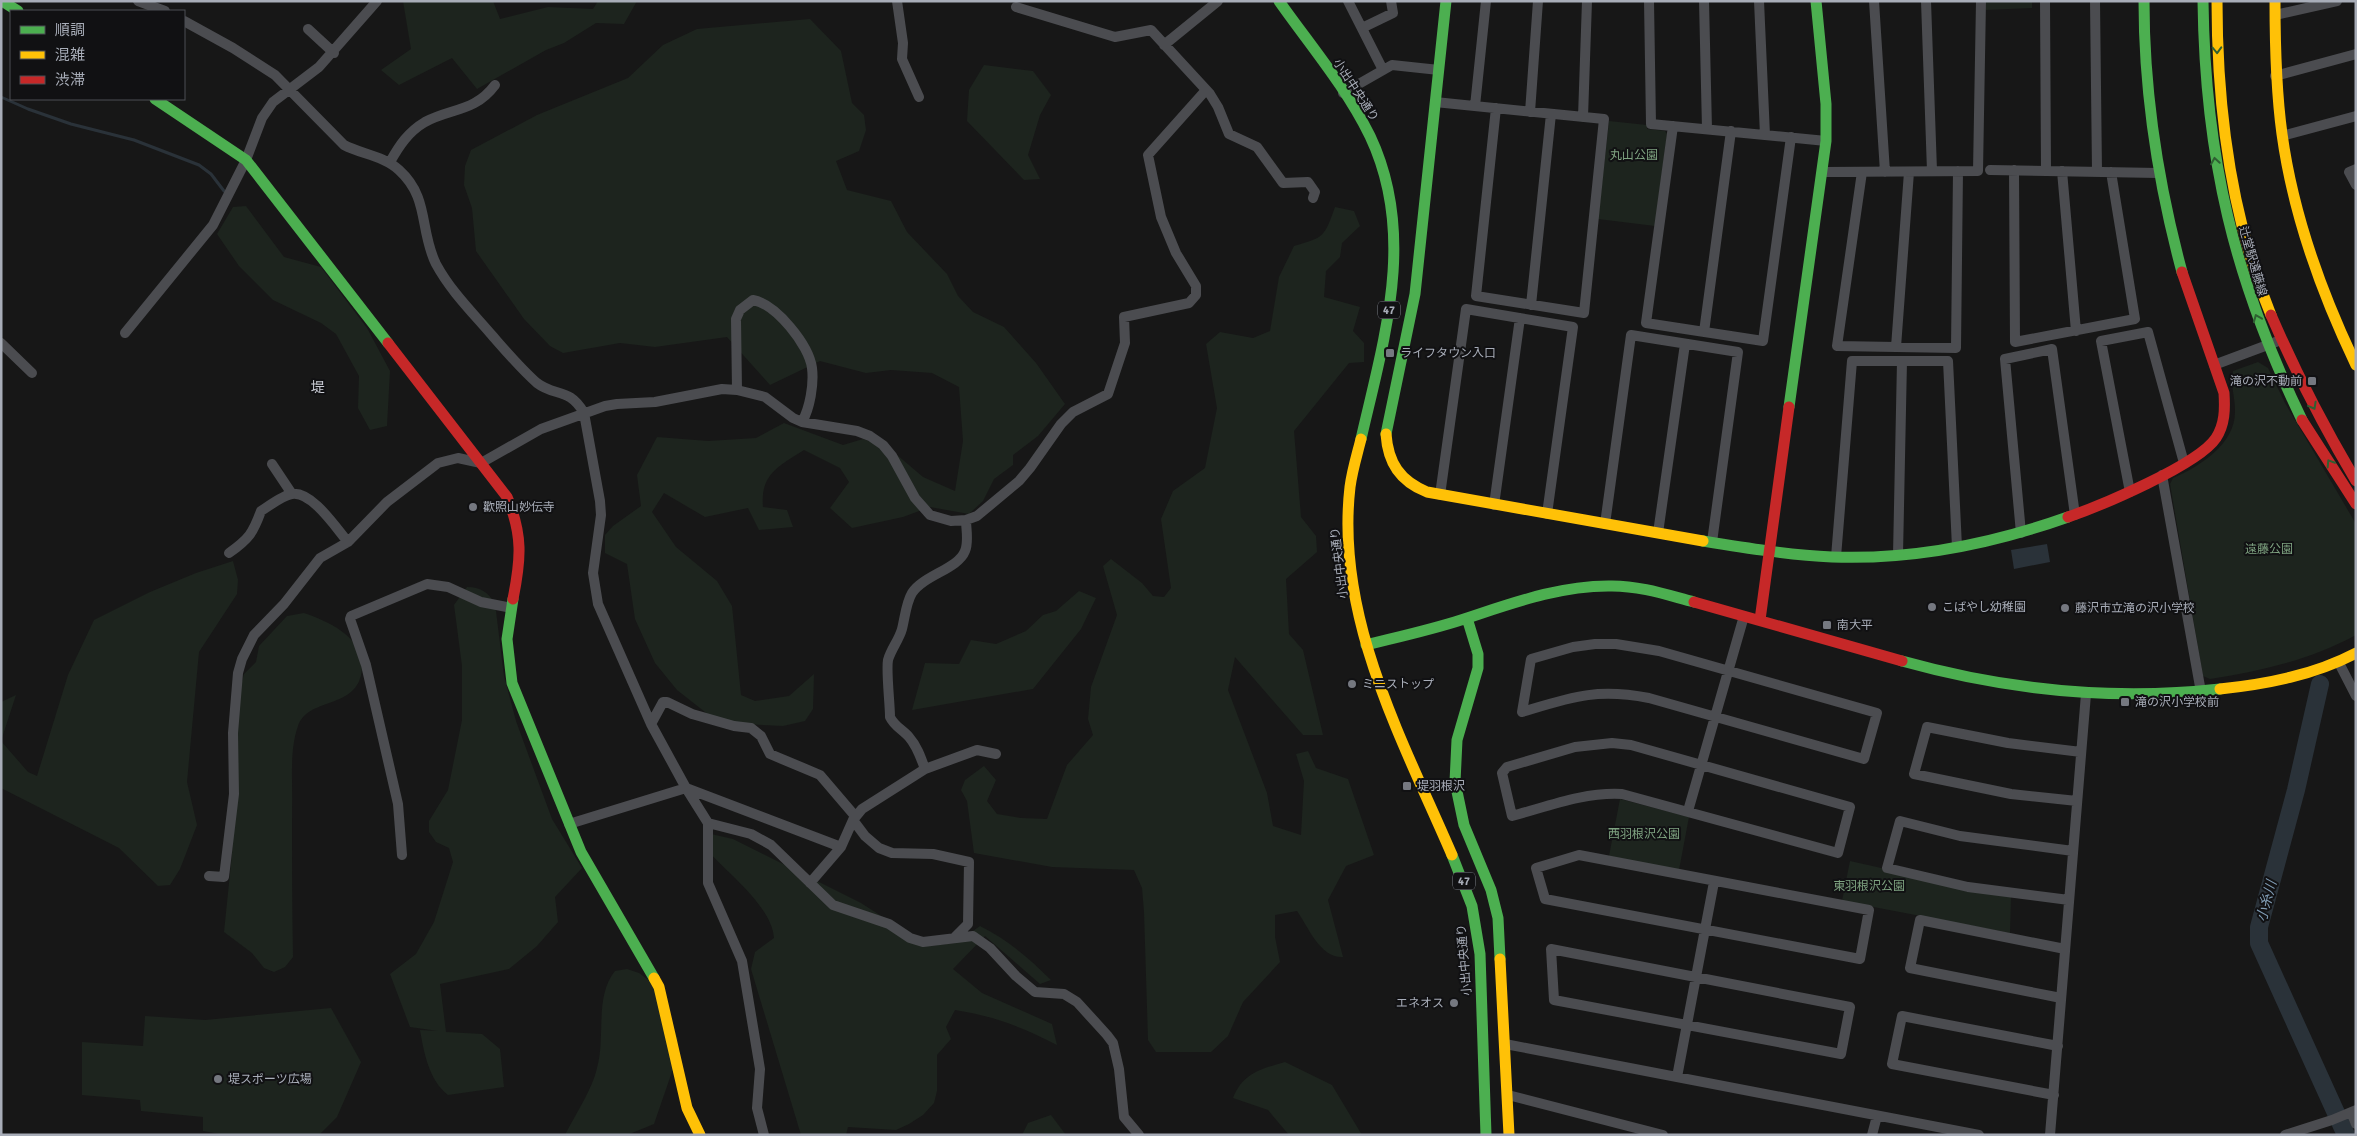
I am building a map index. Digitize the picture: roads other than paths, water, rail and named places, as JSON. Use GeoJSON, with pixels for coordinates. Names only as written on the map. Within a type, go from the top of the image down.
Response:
{"type":"FeatureCollection","features":[{"type":"Feature","properties":{"kind":"street"},"geometry":{"type":"LineString","coordinates":[[2,1],[16,10]]}},
{"type":"Feature","properties":{"kind":"street"},"geometry":{"type":"LineString","coordinates":[[138,1],[162,10]]}},
{"type":"Feature","properties":{"kind":"street"},"geometry":{"type":"LineString","coordinates":[[125,332],[213,225],[246,160],[262,118],[274,102],[291,91],[334,53],[376,1]]}},
{"type":"Feature","properties":{"kind":"street"},"geometry":{"type":"LineString","coordinates":[[897,1],[904,43],[902,59],[919,97]]}},
{"type":"Feature","properties":{"kind":"street"},"geometry":{"type":"LineString","coordinates":[[1164,44],[1218,1]]}},
{"type":"Feature","properties":{"kind":"street","name":"小出中央通り"},"geometry":{"type":"LineString","coordinates":[[1279,1],[1359,117],[1373,145],[1388,184],[1395,218],[1396,267],[1387,324],[1350,487],[1348,520],[1354,580],[1366,645],[1375,675],[1464,880],[1472,906],[1480,954],[1486,1135]]}},
{"type":"Feature","properties":{"kind":"street"},"geometry":{"type":"LineString","coordinates":[[1348,1],[1383,70]]}},
{"type":"Feature","properties":{"kind":"street"},"geometry":{"type":"LineString","coordinates":[[1362,28],[1393,13],[1391,1]]}},
{"type":"Feature","properties":{"kind":"street"},"geometry":{"type":"LineString","coordinates":[[1446,1],[1415,294],[1386,440],[1386,449],[1392,465],[1400,477],[1413,487],[1440,496],[1770,551],[1836,557],[1898,555],[1956,547],[2021,533],[2075,515],[2130,492],[2211,446],[2219,434],[2224,422],[2226,408],[2224,393],[2185,281],[2158,173],[2150,112],[2144,1]]}},
{"type":"Feature","properties":{"kind":"street"},"geometry":{"type":"LineString","coordinates":[[1475,106],[1486,1]]}},
{"type":"Feature","properties":{"kind":"street"},"geometry":{"type":"LineString","coordinates":[[1530,112],[1538,1]]}},
{"type":"Feature","properties":{"kind":"street"},"geometry":{"type":"LineString","coordinates":[[1583,117],[1587,1]]}},
{"type":"Feature","properties":{"kind":"street"},"geometry":{"type":"LineString","coordinates":[[1649,1],[1651,124],[1826,141]]}},
{"type":"Feature","properties":{"kind":"street"},"geometry":{"type":"LineString","coordinates":[[1704,1],[1707,129]]}},
{"type":"Feature","properties":{"kind":"street"},"geometry":{"type":"LineString","coordinates":[[1759,1],[1766,135]]}},
{"type":"Feature","properties":{"kind":"street"},"geometry":{"type":"LineString","coordinates":[[1760,620],[1824,172],[1826,104],[1816,1]]}},
{"type":"Feature","properties":{"kind":"street"},"geometry":{"type":"LineString","coordinates":[[1874,1],[1885,172]]}},
{"type":"Feature","properties":{"kind":"street"},"geometry":{"type":"LineString","coordinates":[[1926,1],[1932,171]]}},
{"type":"Feature","properties":{"kind":"street"},"geometry":{"type":"LineString","coordinates":[[1824,172],[1978,171],[1980,1]]}},
{"type":"Feature","properties":{"kind":"street"},"geometry":{"type":"LineString","coordinates":[[2045,1],[2046,171]]}},
{"type":"Feature","properties":{"kind":"street"},"geometry":{"type":"LineString","coordinates":[[2095,1],[2097,172]]}},
{"type":"Feature","properties":{"kind":"street","name":"辻堂駅遠藤線"},"geometry":{"type":"LineString","coordinates":[[2203,1],[2202,44],[2206,102],[2217,172],[2236,255],[2250,301],[2268,346],[2304,421],[2356,504]]}},
{"type":"Feature","properties":{"kind":"street","name":"辻堂駅遠藤線"},"geometry":{"type":"LineString","coordinates":[[2217,1],[2218,89],[2226,151],[2238,210],[2259,287],[2280,340],[2306,395],[2356,481]]}},
{"type":"Feature","properties":{"kind":"street"},"geometry":{"type":"LineString","coordinates":[[2275,1],[2276,76],[2282,136],[2293,188],[2308,244],[2327,299],[2356,365]]}},
{"type":"Feature","properties":{"kind":"street"},"geometry":{"type":"LineString","coordinates":[[2275,15],[2337,1]]}},
{"type":"Feature","properties":{"kind":"street"},"geometry":{"type":"LineString","coordinates":[[1016,7],[1115,37],[1151,30],[1206,90],[1218,107],[1229,134],[1258,147],[1283,182],[1308,182],[1313,186],[1315,192],[1313,198]]}},
{"type":"Feature","properties":{"kind":"street"},"geometry":{"type":"LineString","coordinates":[[185,22],[233,48],[276,75],[344,145],[356,152],[390,162],[412,184],[418,194],[422,206],[428,244],[436,264],[454,291],[525,372],[540,385],[567,394],[577,402],[584,413],[601,515],[593,573],[594,588],[598,604],[651,724],[686,788],[708,823],[708,883],[742,961],[760,1069],[757,1108],[764,1135]]}},
{"type":"Feature","properties":{"kind":"street"},"geometry":{"type":"LineString","coordinates":[[308,29],[334,53]]}},
{"type":"Feature","properties":{"kind":"street"},"geometry":{"type":"LineString","coordinates":[[2276,76],[2356,54]]}},
{"type":"Feature","properties":{"kind":"street"},"geometry":{"type":"LineString","coordinates":[[1343,94],[1392,65],[1439,70]]}},
{"type":"Feature","properties":{"kind":"street"},"geometry":{"type":"LineString","coordinates":[[390,162],[401,144],[412,132],[426,122],[476,105],[495,86]]}},
{"type":"Feature","properties":{"kind":"street"},"geometry":{"type":"LineString","coordinates":[[209,876],[224,877],[234,794],[233,733],[242,659],[261,625],[284,604],[320,558],[348,542],[387,502],[438,463],[458,458],[481,463],[541,430],[584,413],[617,404],[655,402],[722,390],[736,390],[765,398],[793,418],[802,422],[857,431],[870,436],[892,456],[915,498],[930,515],[951,521],[966,520],[977,516],[1019,481],[1061,424],[1073,412],[1108,394],[1122,358],[1125,343],[1124,318],[1188,303],[1196,294],[1196,286],[1176,253],[1160,217],[1148,155],[1206,90]]}},
{"type":"Feature","properties":{"kind":"street"},"geometry":{"type":"LineString","coordinates":[[156,100],[246,160],[507,497],[519,527],[522,542],[508,633],[507,655],[512,683],[581,852],[659,987],[687,1108],[700,1135]]}},
{"type":"Feature","properties":{"kind":"street"},"geometry":{"type":"LineString","coordinates":[[1435,102],[1496,108],[1530,112],[1604,119],[1584,313],[1476,296],[1496,108]]}},
{"type":"Feature","properties":{"kind":"street"},"geometry":{"type":"LineString","coordinates":[[1531,304],[1551,114]]}},
{"type":"Feature","properties":{"kind":"street"},"geometry":{"type":"LineString","coordinates":[[2282,136],[2356,116]]}},
{"type":"Feature","properties":{"kind":"street"},"geometry":{"type":"LineString","coordinates":[[1673,126],[1646,323],[1763,342],[1791,137]]}},
{"type":"Feature","properties":{"kind":"street"},"geometry":{"type":"LineString","coordinates":[[1704,332],[1731,132]]}},
{"type":"Feature","properties":{"kind":"street"},"geometry":{"type":"LineString","coordinates":[[2356,169],[2349,172],[2356,185]]}},
{"type":"Feature","properties":{"kind":"street"},"geometry":{"type":"LineString","coordinates":[[1990,170],[2158,173]]}},
{"type":"Feature","properties":{"kind":"street"},"geometry":{"type":"LineString","coordinates":[[2014,170],[2015,342],[2136,320],[2111,172]]}},
{"type":"Feature","properties":{"kind":"street"},"geometry":{"type":"LineString","coordinates":[[1862,172],[1837,346],[1956,348],[1958,171]]}},
{"type":"Feature","properties":{"kind":"street"},"geometry":{"type":"LineString","coordinates":[[2062,171],[2076,331]]}},
{"type":"Feature","properties":{"kind":"street"},"geometry":{"type":"LineString","coordinates":[[1896,347],[1909,172]]}},
{"type":"Feature","properties":{"kind":"street"},"geometry":{"type":"LineString","coordinates":[[736,390],[736,319],[745,304],[753,300],[760,301],[776,312],[792,330],[804,348],[812,367],[807,414],[802,422]]}},
{"type":"Feature","properties":{"kind":"street"},"geometry":{"type":"LineString","coordinates":[[1440,496],[1466,309],[1520,318],[1573,327],[1547,514]]}},
{"type":"Feature","properties":{"kind":"street"},"geometry":{"type":"LineString","coordinates":[[1494,505],[1520,318]]}},
{"type":"Feature","properties":{"kind":"street"},"geometry":{"type":"LineString","coordinates":[[2130,492],[2101,341],[2148,332],[2184,463]]}},
{"type":"Feature","properties":{"kind":"street"},"geometry":{"type":"LineString","coordinates":[[1605,524],[1631,335],[1738,352],[1712,542]]}},
{"type":"Feature","properties":{"kind":"street"},"geometry":{"type":"LineString","coordinates":[[2214,365],[2280,340]]}},
{"type":"Feature","properties":{"kind":"street"},"geometry":{"type":"LineString","coordinates":[[1,343],[32,373]]}},
{"type":"Feature","properties":{"kind":"street"},"geometry":{"type":"LineString","coordinates":[[1658,533],[1685,344]]}},
{"type":"Feature","properties":{"kind":"street"},"geometry":{"type":"LineString","coordinates":[[2021,533],[2005,359],[2052,349],[2075,515]]}},
{"type":"Feature","properties":{"kind":"street"},"geometry":{"type":"LineString","coordinates":[[1898,555],[1902,361]]}},
{"type":"Feature","properties":{"kind":"street"},"geometry":{"type":"LineString","coordinates":[[1836,557],[1852,362],[1948,361],[1956,547]]}},
{"type":"Feature","properties":{"kind":"street"},"geometry":{"type":"LineString","coordinates":[[272,464],[292,494]]}},
{"type":"Feature","properties":{"kind":"street"},"geometry":{"type":"LineString","coordinates":[[2162,475],[2201,692]]}},
{"type":"Feature","properties":{"kind":"street"},"geometry":{"type":"LineString","coordinates":[[230,553],[247,541],[254,531],[261,511],[292,494],[306,496],[314,502],[348,542]]}},
{"type":"Feature","properties":{"kind":"street"},"geometry":{"type":"LineString","coordinates":[[925,769],[918,750],[910,738],[892,723],[890,717],[888,663],[891,650],[901,633],[912,593],[925,580],[955,562],[964,554],[966,548],[966,520]]}},
{"type":"Feature","properties":{"kind":"street"},"geometry":{"type":"LineString","coordinates":[[402,855],[398,804],[366,665],[350,619],[351,616],[427,584],[448,587],[481,602],[512,608]]}},
{"type":"Feature","properties":{"kind":"street"},"geometry":{"type":"LineString","coordinates":[[1366,645],[1467,618],[1546,592],[1577,587],[1609,586],[1636,587],[1956,675],[2030,689],[2086,694],[2142,695],[2201,692],[2265,683],[2339,663],[2356,653]]}},
{"type":"Feature","properties":{"kind":"street"},"geometry":{"type":"LineString","coordinates":[[1688,811],[1744,616]]}},
{"type":"Feature","properties":{"kind":"street"},"geometry":{"type":"LineString","coordinates":[[1467,618],[1478,654],[1478,668],[1457,740],[1455,782],[1464,825],[1491,890],[1498,918],[1509,1135]]}},
{"type":"Feature","properties":{"kind":"street"},"geometry":{"type":"LineString","coordinates":[[1616,644],[1659,651],[1877,713],[1864,759],[1714,718],[1648,698],[1620,693],[1597,693],[1570,698],[1522,712],[1531,659],[1573,647],[1616,644]]}},
{"type":"Feature","properties":{"kind":"street"},"geometry":{"type":"LineString","coordinates":[[2339,663],[2356,696]]}},
{"type":"Feature","properties":{"kind":"street"},"geometry":{"type":"LineString","coordinates":[[2050,1135],[2086,694]]}},
{"type":"Feature","properties":{"kind":"street"},"geometry":{"type":"LineString","coordinates":[[651,724],[663,702],[667,702],[692,714],[734,726],[751,728],[761,736],[770,754],[820,775],[872,842],[879,848],[892,853],[933,854],[969,862],[968,924],[955,937]]}},
{"type":"Feature","properties":{"kind":"street"},"geometry":{"type":"LineString","coordinates":[[2077,801],[2011,794],[1914,774],[1927,727],[2008,743],[2081,752]]}},
{"type":"Feature","properties":{"kind":"street"},"geometry":{"type":"LineString","coordinates":[[1612,743],[1631,745],[1701,764],[1850,807],[1838,853],[1643,798],[1603,793],[1583,796],[1512,816],[1502,773],[1507,767],[1575,747],[1612,743]]}},
{"type":"Feature","properties":{"kind":"street"},"geometry":{"type":"LineString","coordinates":[[810,883],[841,847],[854,818],[883,794],[925,769],[977,750],[996,754]]}},
{"type":"Feature","properties":{"kind":"street"},"geometry":{"type":"LineString","coordinates":[[569,824],[686,788],[841,847]]}},
{"type":"Feature","properties":{"kind":"street"},"geometry":{"type":"LineString","coordinates":[[2069,900],[1968,887],[1887,868],[1900,821],[1968,837],[2073,851]]}},
{"type":"Feature","properties":{"kind":"street"},"geometry":{"type":"LineString","coordinates":[[708,823],[751,834],[771,845],[833,905],[889,924],[910,938],[923,942],[972,936],[990,948],[1016,976],[1035,992],[1064,994],[1078,1002],[1113,1043],[1119,1069],[1124,1116],[1139,1135]]}},
{"type":"Feature","properties":{"kind":"street"},"geometry":{"type":"LineString","coordinates":[[1579,856],[1714,882],[1869,910],[1860,959],[1545,899],[1536,868],[1579,856]]}},
{"type":"Feature","properties":{"kind":"street"},"geometry":{"type":"LineString","coordinates":[[1677,1077],[1714,882]]}},
{"type":"Feature","properties":{"kind":"street"},"geometry":{"type":"LineString","coordinates":[[2062,998],[1910,968],[1920,920],[2065,949]]}},
{"type":"Feature","properties":{"kind":"street"},"geometry":{"type":"LineString","coordinates":[[1551,949],[1850,1007],[1841,1054],[1687,1025],[1554,1000],[1551,949]]}},
{"type":"Feature","properties":{"kind":"street"},"geometry":{"type":"LineString","coordinates":[[2054,1095],[1892,1064],[1902,1016],[2058,1046]]}},
{"type":"Feature","properties":{"kind":"street"},"geometry":{"type":"LineString","coordinates":[[1505,1044],[1979,1135]]}},
{"type":"Feature","properties":{"kind":"street"},"geometry":{"type":"LineString","coordinates":[[1508,1095],[1662,1135]]}},
{"type":"Feature","properties":{"kind":"street"},"geometry":{"type":"LineString","coordinates":[[2286,1135],[2353,1111],[2356,1124]]}},
{"type":"Feature","properties":{"kind":"street"},"geometry":{"type":"LineString","coordinates":[[1872,1135],[1877,1116]]}},
{"type":"Feature","properties":{"kind":"waterway"},"geometry":{"type":"LineString","coordinates":[[1,97],[71,124],[134,140],[199,165],[211,174],[224,191]]}},
{"type":"Feature","properties":{"kind":"waterway","name":"小糸川"},"geometry":{"type":"LineString","coordinates":[[2320,684],[2296,790],[2259,927],[2259,943],[2346,1135]]}},
{"type":"Feature","properties":{"kind":"place","name":"ライフタウン入口"},"geometry":{"type":"Point","coordinates":[1390,353]}},
{"type":"Feature","properties":{"kind":"place","name":"滝の沢不動前"},"geometry":{"type":"Point","coordinates":[2312,381]}},
{"type":"Feature","properties":{"kind":"place","name":"歡照山妙伝寺"},"geometry":{"type":"Point","coordinates":[473,507]}},
{"type":"Feature","properties":{"kind":"place","name":"こばやし幼稚園"},"geometry":{"type":"Point","coordinates":[1932,607]}},
{"type":"Feature","properties":{"kind":"place","name":"藤沢市立滝の沢小学校"},"geometry":{"type":"Point","coordinates":[2065,608]}},
{"type":"Feature","properties":{"kind":"place","name":"南大平"},"geometry":{"type":"Point","coordinates":[1827,625]}},
{"type":"Feature","properties":{"kind":"place","name":"ミニストップ"},"geometry":{"type":"Point","coordinates":[1352,684]}},
{"type":"Feature","properties":{"kind":"place","name":"滝の沢小学校前"},"geometry":{"type":"Point","coordinates":[2125,702]}},
{"type":"Feature","properties":{"kind":"place","name":"堤羽根沢"},"geometry":{"type":"Point","coordinates":[1407,786]}},
{"type":"Feature","properties":{"kind":"place","name":"エネオス"},"geometry":{"type":"Point","coordinates":[1454,1003]}},
{"type":"Feature","properties":{"kind":"place","name":"堤スポーツ広場"},"geometry":{"type":"Point","coordinates":[218,1079]}},
{"type":"Feature","properties":{"kind":"district","name":"堤"},"geometry":{"type":"Point","coordinates":[318,387]}},
{"type":"Feature","properties":{"kind":"park label","name":"丸山公園"},"geometry":{"type":"Point","coordinates":[1634,155]}},
{"type":"Feature","properties":{"kind":"park label","name":"遠藤公園"},"geometry":{"type":"Point","coordinates":[2269,549]}},
{"type":"Feature","properties":{"kind":"park label","name":"西羽根沢公園"},"geometry":{"type":"Point","coordinates":[1644,834]}},
{"type":"Feature","properties":{"kind":"park label","name":"東羽根沢公園"},"geometry":{"type":"Point","coordinates":[1869,886]}}]}
